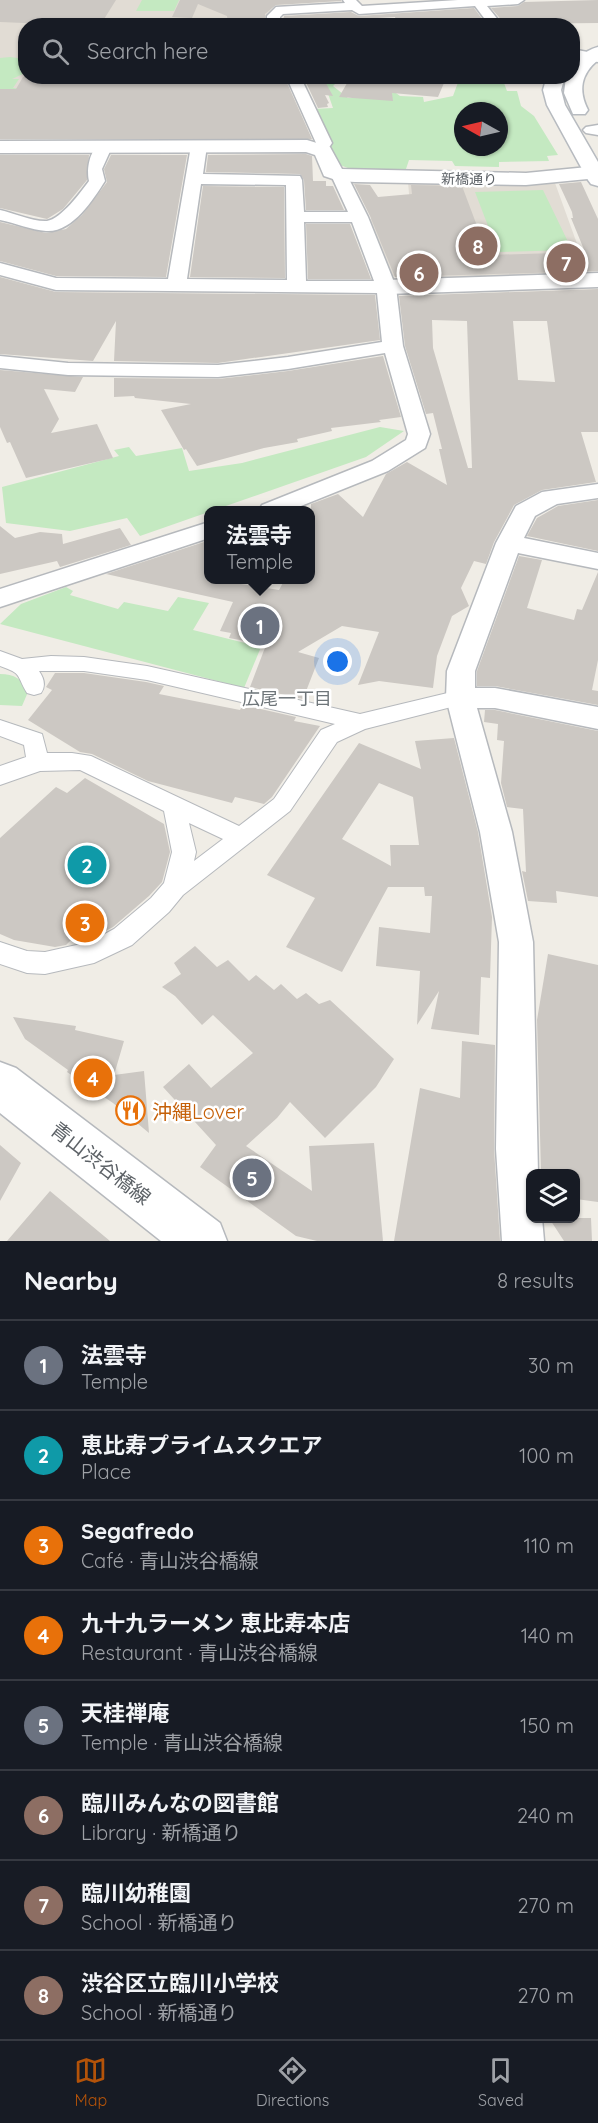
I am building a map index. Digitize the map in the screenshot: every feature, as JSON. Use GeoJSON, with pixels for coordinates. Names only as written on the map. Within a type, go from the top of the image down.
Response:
{"type":"FeatureCollection","features":[{"type":"Feature","properties":{"kind":"street"},"geometry":{"type":"LineString","coordinates":[[273,18],[280,10],[351,3],[359,10],[518,0]]}},
{"type":"Feature","properties":{"kind":"street"},"geometry":{"type":"LineString","coordinates":[[477,2],[490,18]]}},
{"type":"Feature","properties":{"kind":"street"},"geometry":{"type":"LineString","coordinates":[[580,73],[589,56]]}},
{"type":"Feature","properties":{"kind":"street"},"geometry":{"type":"LineString","coordinates":[[297,84],[324,143],[320,149]]}},
{"type":"Feature","properties":{"kind":"street"},"geometry":{"type":"LineString","coordinates":[[554,84],[552,90],[556,105],[597,175]]}},
{"type":"Feature","properties":{"kind":"street"},"geometry":{"type":"LineString","coordinates":[[575,84],[572,89],[574,101],[596,135]]}},
{"type":"Feature","properties":{"kind":"street"},"geometry":{"type":"LineString","coordinates":[[176,286],[199,146]]}},
{"type":"Feature","properties":{"kind":"street"},"geometry":{"type":"LineString","coordinates":[[0,147],[299,146],[320,149],[325,154],[331,171],[339,175],[359,217],[386,287],[393,346],[419,434],[417,443],[380,466],[281,506]]}},
{"type":"Feature","properties":{"kind":"street"},"geometry":{"type":"LineString","coordinates":[[0,214],[50,226],[58,223],[88,196],[97,181],[94,169],[104,147]]}},
{"type":"Feature","properties":{"kind":"street","name":"新橋通り"},"geometry":{"type":"LineString","coordinates":[[339,175],[498,179],[597,175]]}},
{"type":"Feature","properties":{"kind":"street"},"geometry":{"type":"LineString","coordinates":[[194,179],[294,180],[297,286]]}},
{"type":"Feature","properties":{"kind":"street"},"geometry":{"type":"LineString","coordinates":[[295,217],[359,217]]}},
{"type":"Feature","properties":{"kind":"street"},"geometry":{"type":"LineString","coordinates":[[0,269],[56,284],[386,287],[598,280]]}},
{"type":"Feature","properties":{"kind":"street"},"geometry":{"type":"LineString","coordinates":[[0,362],[68,369],[218,371],[288,363],[393,346]]}},
{"type":"Feature","properties":{"kind":"street"},"geometry":{"type":"LineString","coordinates":[[523,1241],[516,1149],[516,942],[496,831],[460,698],[461,671],[509,543],[525,511],[550,497],[598,491]]}},
{"type":"Feature","properties":{"kind":"street"},"geometry":{"type":"LineString","coordinates":[[0,598],[204,532]]}},
{"type":"Feature","properties":{"kind":"street"},"geometry":{"type":"LineString","coordinates":[[509,543],[598,561]]}},
{"type":"Feature","properties":{"kind":"street"},"geometry":{"type":"LineString","coordinates":[[0,658],[21,666],[33,678],[33,688]]}},
{"type":"Feature","properties":{"kind":"street"},"geometry":{"type":"LineString","coordinates":[[21,666],[51,663],[84,664],[147,673],[360,722]]}},
{"type":"Feature","properties":{"kind":"street"},"geometry":{"type":"LineString","coordinates":[[0,953],[27,962],[45,963],[94,952],[123,937],[160,905],[175,888],[282,805],[329,736],[360,722],[460,698],[495,698],[598,718]]}},
{"type":"Feature","properties":{"kind":"street"},"geometry":{"type":"LineString","coordinates":[[7,725],[34,740],[38,761]]}},
{"type":"Feature","properties":{"kind":"street"},"geometry":{"type":"LineString","coordinates":[[0,776],[38,761],[83,762],[242,838]]}},
{"type":"Feature","properties":{"kind":"street"},"geometry":{"type":"LineString","coordinates":[[174,805],[184,852],[175,888]]}},
{"type":"Feature","properties":{"kind":"street","name":"青山渋谷橋線"},"geometry":{"type":"LineString","coordinates":[[0,1084],[202,1241]]}},
{"type":"Feature","properties":{"kind":"shaded area"},"geometry":{"type":"Polygon","coordinates":[[[0,0],[264,0],[271,10],[267,14],[268,18],[18,18],[18,84],[59,84],[0,107],[0,0]]]}},
{"type":"Feature","properties":{"kind":"shaded area"},"geometry":{"type":"Polygon","coordinates":[[[408,182],[555,183],[588,274],[405,280],[388,274],[366,219],[411,217],[408,182]]]}},
{"type":"Feature","properties":{"kind":"green space"},"geometry":{"type":"Polygon","coordinates":[[[142,0],[179,0],[174,11],[136,11],[142,0]]]}},
{"type":"Feature","properties":{"kind":"green space"},"geometry":{"type":"Polygon","coordinates":[[[0,58],[18,58],[18,76],[12,79],[18,80],[13,88],[24,89],[0,106],[0,58]]]}},
{"type":"Feature","properties":{"kind":"green space"},"geometry":{"type":"Polygon","coordinates":[[[325,84],[335,84],[333,86],[348,98],[360,98],[392,90],[400,96],[423,97],[424,102],[453,96],[457,84],[504,84],[507,91],[517,91],[521,106],[534,116],[558,155],[547,156],[549,161],[499,162],[499,167],[455,166],[452,161],[409,160],[405,172],[353,170],[340,165],[313,109],[333,108],[325,84]]]}},
{"type":"Feature","properties":{"kind":"green space"},"geometry":{"type":"Polygon","coordinates":[[[543,190],[572,250],[498,252],[475,192],[543,190]]]}},
{"type":"Feature","properties":{"kind":"green space"},"geometry":{"type":"Polygon","coordinates":[[[380,427],[404,431],[366,457],[226,506],[204,506],[204,514],[140,536],[127,518],[70,531],[6,523],[2,487],[119,456],[114,450],[129,447],[136,456],[182,448],[189,471],[242,463],[380,427]]]}},
{"type":"Feature","properties":{"kind":"green space"},"geometry":{"type":"Polygon","coordinates":[[[66,587],[73,591],[70,595],[118,609],[124,602],[168,611],[178,597],[209,603],[193,630],[261,647],[244,688],[0,624],[21,604],[66,587]]]}},
{"type":"Feature","properties":{"kind":"green space"},"geometry":{"type":"Polygon","coordinates":[[[0,674],[14,676],[21,681],[28,692],[22,706],[0,705],[0,674]]]}},
{"type":"Feature","properties":{"kind":"building"},"geometry":{"type":"Polygon","coordinates":[[[0,0],[116,0],[105,18],[18,18],[18,23],[0,22],[0,0]]]}},
{"type":"Feature","properties":{"kind":"building"},"geometry":{"type":"Polygon","coordinates":[[[180,0],[341,0],[276,5],[265,14],[265,18],[227,18],[198,4],[192,18],[172,17],[180,0]]]}},
{"type":"Feature","properties":{"kind":"building"},"geometry":{"type":"Polygon","coordinates":[[[598,0],[598,23],[580,23],[580,18],[500,18],[491,8],[518,6],[524,2],[598,0]]]}},
{"type":"Feature","properties":{"kind":"building"},"geometry":{"type":"Polygon","coordinates":[[[474,8],[482,18],[284,18],[284,16],[351,12],[359,16],[474,8]]]}},
{"type":"Feature","properties":{"kind":"building"},"geometry":{"type":"Polygon","coordinates":[[[19,84],[288,84],[312,139],[0,139],[0,89],[16,89],[19,84]]]}},
{"type":"Feature","properties":{"kind":"building"},"geometry":{"type":"Polygon","coordinates":[[[307,84],[326,84],[333,96],[325,95],[329,103],[328,107],[318,108],[307,84]]]}},
{"type":"Feature","properties":{"kind":"building"},"geometry":{"type":"Polygon","coordinates":[[[347,84],[444,84],[438,97],[392,93],[393,101],[339,97],[347,84]]]}},
{"type":"Feature","properties":{"kind":"building"},"geometry":{"type":"Polygon","coordinates":[[[306,154],[312,156],[313,181],[326,181],[326,186],[333,186],[344,210],[306,210],[304,180],[300,174],[206,172],[208,155],[306,154]]]}},
{"type":"Feature","properties":{"kind":"building"},"geometry":{"type":"Polygon","coordinates":[[[0,155],[89,155],[87,180],[63,209],[47,219],[0,208],[0,155]]]}},
{"type":"Feature","properties":{"kind":"building"},"geometry":{"type":"Polygon","coordinates":[[[111,155],[187,155],[166,277],[56,276],[0,261],[0,222],[46,233],[66,229],[82,215],[107,182],[104,169],[111,155]]]}},
{"type":"Feature","properties":{"kind":"building"},"geometry":{"type":"Polygon","coordinates":[[[581,182],[598,219],[598,271],[395,277],[354,184],[370,185],[378,197],[412,194],[411,185],[462,186],[488,255],[585,252],[571,218],[573,218],[572,212],[559,184],[581,182]]]}},
{"type":"Feature","properties":{"kind":"building"},"geometry":{"type":"Polygon","coordinates":[[[203,186],[284,187],[285,278],[190,277],[203,186]]]}},
{"type":"Feature","properties":{"kind":"building"},"geometry":{"type":"Polygon","coordinates":[[[306,224],[350,224],[371,279],[308,279],[306,224]]]}},
{"type":"Feature","properties":{"kind":"building"},"geometry":{"type":"Polygon","coordinates":[[[0,277],[56,292],[375,295],[380,340],[218,363],[114,361],[116,321],[93,361],[0,354],[0,277]]]}},
{"type":"Feature","properties":{"kind":"building"},"geometry":{"type":"Polygon","coordinates":[[[598,289],[598,432],[581,432],[596,482],[542,490],[514,505],[494,542],[486,564],[474,561],[461,588],[469,606],[452,616],[437,656],[433,688],[379,681],[358,685],[379,632],[342,626],[298,652],[319,658],[303,699],[250,687],[266,645],[229,638],[231,633],[220,631],[233,602],[106,574],[204,542],[204,584],[241,584],[279,590],[282,584],[315,584],[315,506],[311,504],[338,494],[363,517],[386,474],[407,462],[447,485],[439,449],[442,449],[433,413],[426,414],[405,346],[399,296],[598,289]],[[432,320],[433,348],[468,468],[472,468],[467,321],[432,320]],[[513,321],[518,380],[555,382],[547,321],[513,321]]]}},
{"type":"Feature","properties":{"kind":"building"},"geometry":{"type":"Polygon","coordinates":[[[383,356],[401,417],[379,420],[381,422],[331,428],[332,431],[297,439],[298,442],[264,448],[197,466],[186,449],[184,450],[161,410],[191,404],[135,398],[134,396],[114,397],[114,378],[218,379],[383,356]]]}},
{"type":"Feature","properties":{"kind":"building"},"geometry":{"type":"Polygon","coordinates":[[[0,370],[83,377],[75,392],[44,389],[59,419],[51,433],[97,424],[113,458],[26,478],[10,442],[7,443],[0,427],[0,370]]]}},
{"type":"Feature","properties":{"kind":"building"},"geometry":{"type":"Polygon","coordinates":[[[598,500],[598,551],[527,536],[537,518],[558,506],[598,500]]]}},
{"type":"Feature","properties":{"kind":"building"},"geometry":{"type":"Polygon","coordinates":[[[0,526],[15,538],[40,532],[62,534],[63,544],[120,528],[131,545],[60,567],[57,561],[0,574],[0,526]]]}},
{"type":"Feature","properties":{"kind":"building"},"geometry":{"type":"Polygon","coordinates":[[[519,556],[542,560],[527,608],[574,620],[577,609],[582,610],[598,572],[598,660],[592,690],[598,691],[598,705],[495,686],[477,686],[477,671],[519,556]]]}},
{"type":"Feature","properties":{"kind":"building"},"geometry":{"type":"Polygon","coordinates":[[[55,673],[84,673],[146,682],[164,686],[159,694],[240,710],[243,705],[296,717],[294,721],[320,726],[272,797],[264,804],[235,797],[232,803],[148,781],[92,754],[80,752],[28,720],[52,690],[46,687],[55,673]]]}},
{"type":"Feature","properties":{"kind":"building"},"geometry":{"type":"Polygon","coordinates":[[[485,710],[495,710],[598,731],[598,897],[556,891],[557,903],[528,901],[522,871],[526,872],[523,809],[507,807],[501,783],[504,741],[497,740],[498,724],[484,722],[485,710]]]}},
{"type":"Feature","properties":{"kind":"building"},"geometry":{"type":"Polygon","coordinates":[[[454,738],[478,832],[492,917],[490,978],[481,977],[479,1035],[431,1029],[439,991],[417,1025],[420,971],[376,966],[379,927],[430,933],[432,896],[425,896],[424,887],[388,887],[342,972],[286,947],[315,898],[267,875],[359,743],[421,769],[415,741],[454,738]],[[379,783],[342,839],[391,866],[390,845],[419,845],[413,797],[379,783]]]}},
{"type":"Feature","properties":{"kind":"building"},"geometry":{"type":"Polygon","coordinates":[[[85,778],[164,824],[170,852],[162,882],[113,927],[89,940],[78,942],[72,939],[66,945],[55,947],[14,940],[0,934],[0,838],[56,787],[67,793],[85,778]]]}},
{"type":"Feature","properties":{"kind":"building"},"geometry":{"type":"Polygon","coordinates":[[[195,946],[217,967],[228,960],[249,981],[256,975],[274,990],[281,984],[297,999],[306,993],[319,1004],[330,1000],[394,1059],[376,1087],[325,1138],[290,1102],[277,1118],[246,1146],[312,1191],[309,1146],[374,1143],[383,1241],[317,1241],[296,1236],[200,1167],[216,1145],[163,1087],[189,1064],[211,1088],[253,1053],[213,1015],[202,1025],[175,996],[162,987],[181,974],[174,963],[195,946]]]}},
{"type":"Feature","properties":{"kind":"building"},"geometry":{"type":"Polygon","coordinates":[[[548,954],[598,965],[598,1202],[580,1200],[580,1169],[541,1169],[537,1020],[548,954]]]}},
{"type":"Feature","properties":{"kind":"building"},"geometry":{"type":"Polygon","coordinates":[[[13,1017],[76,1026],[75,1030],[124,1041],[114,1075],[144,1071],[149,1133],[113,1103],[67,1072],[68,1070],[25,1039],[13,1017]]]}},
{"type":"Feature","properties":{"kind":"building"},"geometry":{"type":"Polygon","coordinates":[[[462,1041],[495,1045],[494,1149],[500,1241],[394,1241],[420,1088],[460,1098],[462,1041]]]}},
{"type":"Feature","properties":{"kind":"building"},"geometry":{"type":"Polygon","coordinates":[[[0,1145],[21,1163],[0,1201],[0,1145]]]}},
{"type":"Feature","properties":{"kind":"building"},"geometry":{"type":"Polygon","coordinates":[[[50,1191],[110,1241],[7,1241],[50,1191]]]}},
{"type":"Feature","properties":{"kind":"building"},"geometry":{"type":"Polygon","coordinates":[[[580,1218],[591,1218],[592,1241],[564,1241],[552,1223],[580,1223],[580,1218]]]}},
{"type":"Feature","properties":{"kind":"place","name":"渋谷区立臨川小学校"},"geometry":{"type":"Point","coordinates":[478,246]}},
{"type":"Feature","properties":{"kind":"place","name":"臨川幼稚園"},"geometry":{"type":"Point","coordinates":[566,263]}},
{"type":"Feature","properties":{"kind":"place","name":"臨川みんなの図書館"},"geometry":{"type":"Point","coordinates":[419,273]}},
{"type":"Feature","properties":{"kind":"place","name":"法雲寺"},"geometry":{"type":"Point","coordinates":[260,626]}},
{"type":"Feature","properties":{"kind":"place","name":"恵比寿プライムスクエア"},"geometry":{"type":"Point","coordinates":[87,865]}},
{"type":"Feature","properties":{"kind":"place","name":"Segafredo"},"geometry":{"type":"Point","coordinates":[85,923]}},
{"type":"Feature","properties":{"kind":"place","name":"九十九ラーメン 恵比寿本店"},"geometry":{"type":"Point","coordinates":[93,1078]}},
{"type":"Feature","properties":{"kind":"place","name":"沖縄Lover"},"geometry":{"type":"Point","coordinates":[131,1111]}},
{"type":"Feature","properties":{"kind":"place","name":"天桂禅庵"},"geometry":{"type":"Point","coordinates":[252,1178]}},
{"type":"Feature","properties":{"kind":"district","name":"広尾一丁目"},"geometry":{"type":"Point","coordinates":[287,698]}}]}
